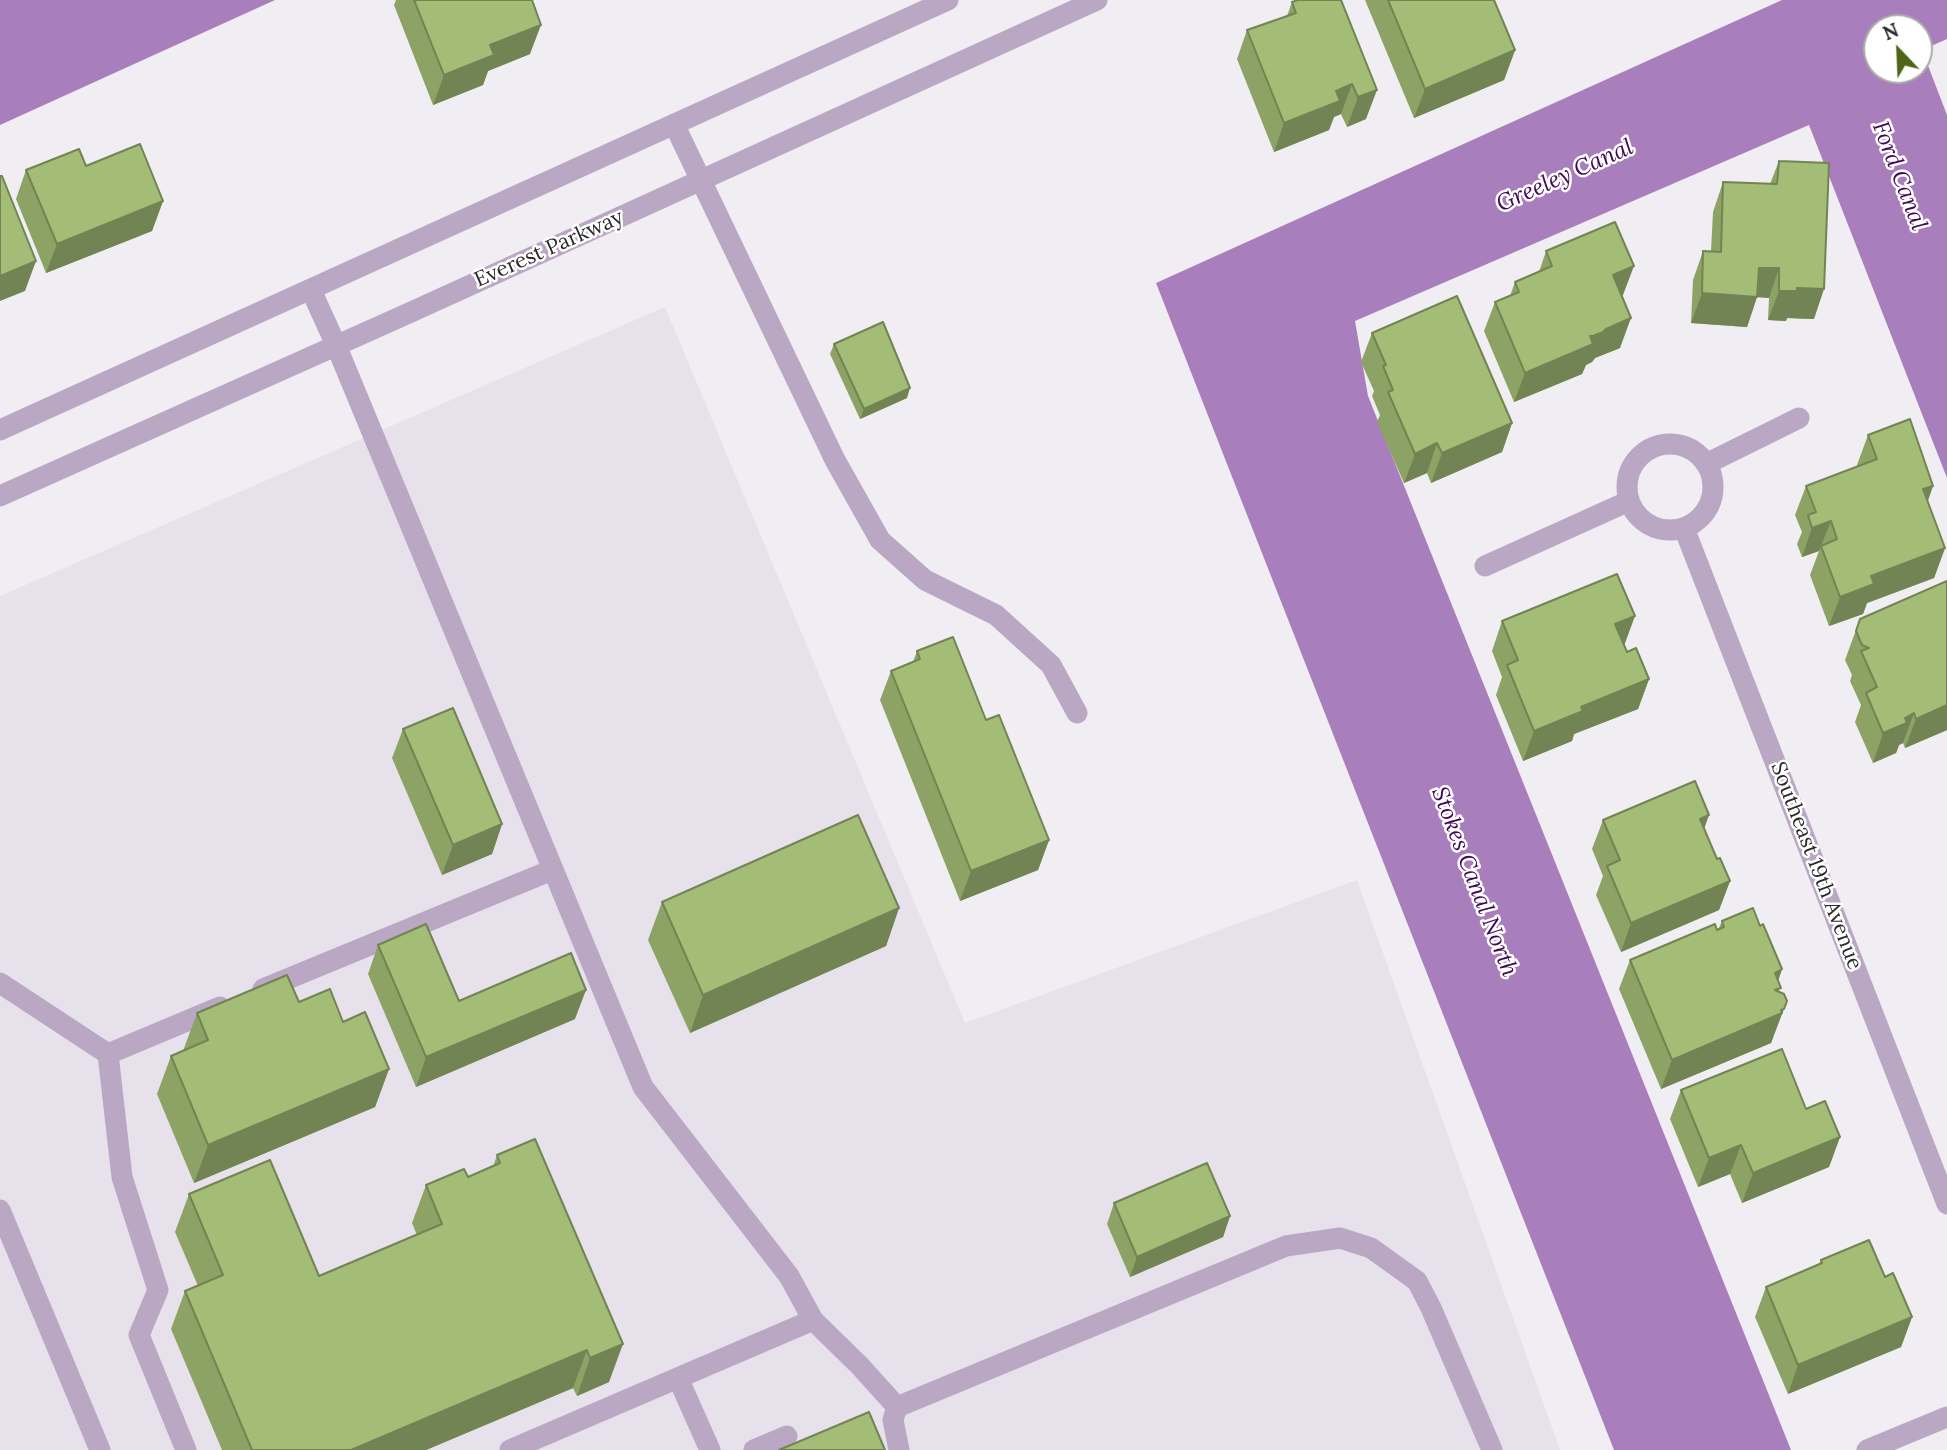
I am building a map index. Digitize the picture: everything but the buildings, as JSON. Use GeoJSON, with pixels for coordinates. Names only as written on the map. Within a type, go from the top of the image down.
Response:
{"type":"FeatureCollection","features":[{"type":"Feature","properties":{"kind":"street"},"geometry":{"type":"LineString","coordinates":[[0,430],[948,0]]}},
{"type":"Feature","properties":{"kind":"street","name":"Everest Parkway"},"geometry":{"type":"LineString","coordinates":[[0,496],[1097,0]]}},
{"type":"Feature","properties":{"kind":"street"},"geometry":{"type":"LineString","coordinates":[[674,124],[835,460],[880,540],[925,580],[996,615],[1051,665],[1077,713]]}},
{"type":"Feature","properties":{"kind":"street"},"geometry":{"type":"LineString","coordinates":[[311,290],[337,345],[643,1087],[789,1276],[813,1320],[897,1407]]}},
{"type":"Feature","properties":{"kind":"street"},"geometry":{"type":"LineString","coordinates":[[1706,464],[1798,418]]}},
{"type":"Feature","properties":{"kind":"street"},"geometry":{"type":"LineString","coordinates":[[1671,444],[1685,447],[1697,454],[1706,464],[1712,476],[1713,488],[1710,501],[1695,522],[1684,528],[1670,530],[1657,528],[1635,513],[1629,501],[1629,474],[1635,461],[1645,452],[1671,444]]}},
{"type":"Feature","properties":{"kind":"street"},"geometry":{"type":"LineString","coordinates":[[1485,566],[1629,501]]}},
{"type":"Feature","properties":{"kind":"street","name":"Southeast 19th Avenue"},"geometry":{"type":"LineString","coordinates":[[1684,528],[1947,1204]]}},
{"type":"Feature","properties":{"kind":"street"},"geometry":{"type":"LineString","coordinates":[[108,1054],[552,870]]}},
{"type":"Feature","properties":{"kind":"street"},"geometry":{"type":"LineString","coordinates":[[0,983],[108,1054]]}},
{"type":"Feature","properties":{"kind":"street"},"geometry":{"type":"LineString","coordinates":[[108,1054],[122,1177],[158,1290],[139,1335],[186,1450]]}},
{"type":"Feature","properties":{"kind":"street"},"geometry":{"type":"LineString","coordinates":[[0,1210],[100,1450]]}},
{"type":"Feature","properties":{"kind":"street"},"geometry":{"type":"LineString","coordinates":[[897,1407],[1286,1246],[1340,1238],[1371,1248],[1417,1281],[1492,1450]]}},
{"type":"Feature","properties":{"kind":"street"},"geometry":{"type":"LineString","coordinates":[[510,1450],[532,1446],[678,1378],[813,1320]]}},
{"type":"Feature","properties":{"kind":"street"},"geometry":{"type":"LineString","coordinates":[[678,1378],[710,1450]]}},
{"type":"Feature","properties":{"kind":"street"},"geometry":{"type":"LineString","coordinates":[[897,1407],[893,1420],[899,1450]]}},
{"type":"Feature","properties":{"kind":"street"},"geometry":{"type":"LineString","coordinates":[[1867,1450],[1947,1417]]}},
{"type":"Feature","properties":{"kind":"street"},"geometry":{"type":"LineString","coordinates":[[754,1450],[787,1436]]}},
{"type":"Feature","properties":{"kind":"shaded area"},"geometry":{"type":"Polygon","coordinates":[[[665,307],[965,1023],[1357,880],[1560,1450],[0,1450],[0,596],[665,307]]]}},
{"type":"Feature","properties":{"kind":"water"},"geometry":{"type":"Polygon","coordinates":[[[0,0],[275,0],[0,125],[0,0]]]}},
{"type":"Feature","properties":{"kind":"water"},"geometry":{"type":"Polygon","coordinates":[[[1782,0],[1947,0],[1947,39],[1933,45],[1933,14],[1863,14],[1863,84],[1933,84],[1933,79],[1947,115],[1947,478],[1809,125],[1355,321],[1368,396],[1791,1450],[1614,1450],[1156,283],[1782,0]]]}},
{"type":"Feature","properties":{"kind":"water label","name":"Greeley Canal"},"geometry":{"type":"Point","coordinates":[1565,176]}},
{"type":"Feature","properties":{"kind":"water label","name":"Ford Canal"},"geometry":{"type":"Point","coordinates":[1899,176]}},
{"type":"Feature","properties":{"kind":"water label","name":"Stokes Canal North"},"geometry":{"type":"Point","coordinates":[1474,882]}}]}
